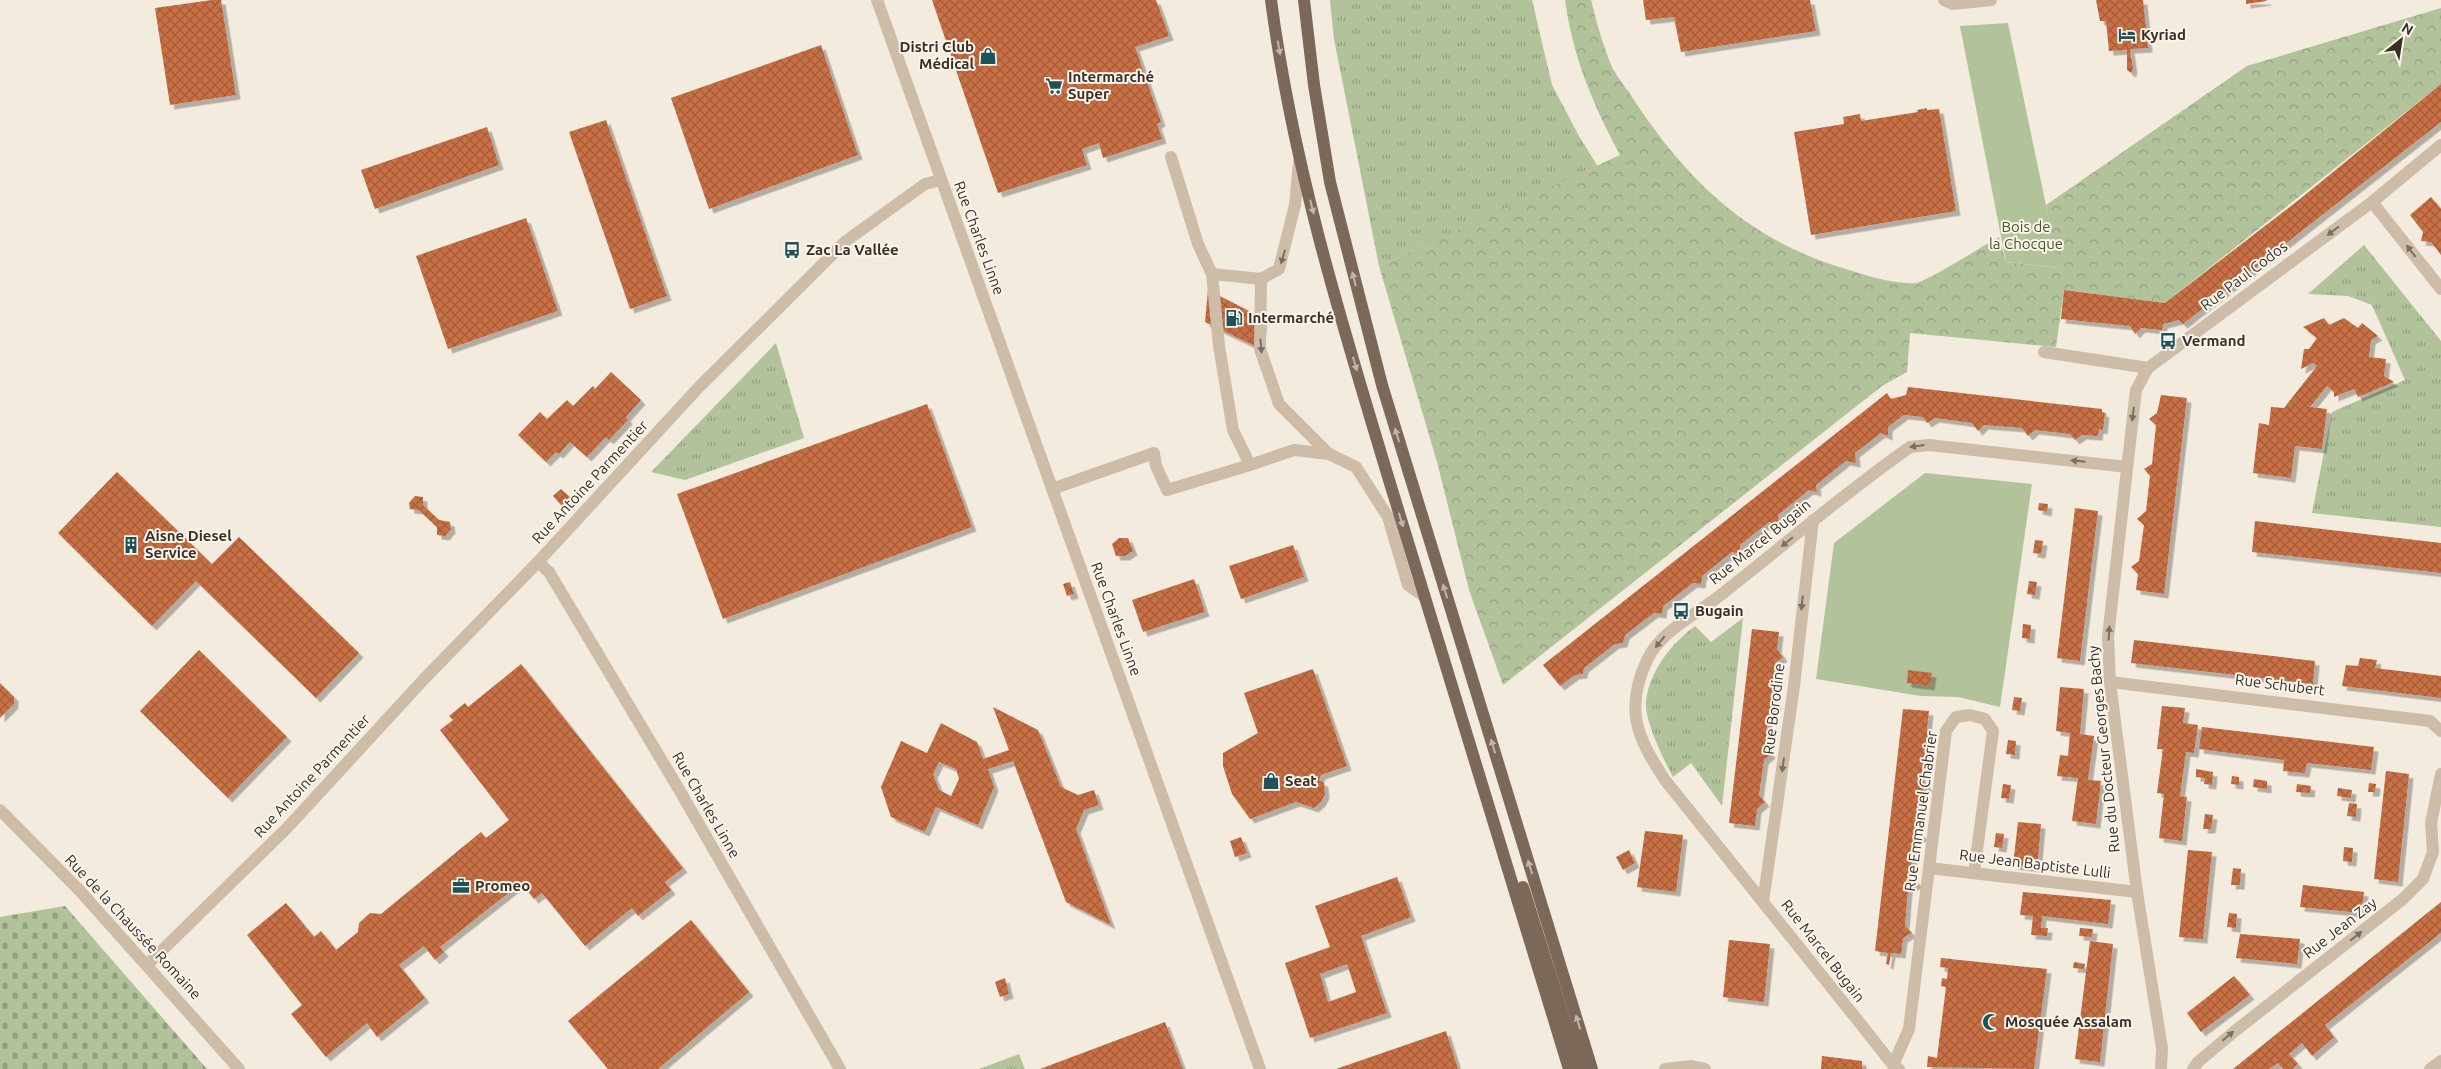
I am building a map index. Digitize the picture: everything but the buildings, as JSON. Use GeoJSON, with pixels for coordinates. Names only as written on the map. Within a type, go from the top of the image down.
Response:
{"type":"FeatureCollection","features":[{"type":"Feature","properties":{"kind":"main road"},"geometry":{"type":"LineString","coordinates":[[1271,0],[1299,157],[1329,273],[1424,596],[1569,1069]]}},
{"type":"Feature","properties":{"kind":"main road"},"geometry":{"type":"LineString","coordinates":[[1304,0],[1314,85],[1330,182],[1382,385],[1592,1069]]}},
{"type":"Feature","properties":{"kind":"main road"},"geometry":{"type":"LineString","coordinates":[[1495,824],[1508,839],[1580,1069]]}},
{"type":"Feature","properties":{"kind":"street"},"geometry":{"type":"LineString","coordinates":[[877,0],[940,180]]}},
{"type":"Feature","properties":{"kind":"street"},"geometry":{"type":"LineString","coordinates":[[1944,0],[1953,4],[1991,0]]}},
{"type":"Feature","properties":{"kind":"street","name":"Rue Paul Codos"},"geometry":{"type":"LineString","coordinates":[[2148,368],[2372,202],[2441,145]]}},
{"type":"Feature","properties":{"kind":"street"},"geometry":{"type":"LineString","coordinates":[[1171,157],[1198,244],[1212,274],[1219,346],[1233,430],[1250,465]]}},
{"type":"Feature","properties":{"kind":"street"},"geometry":{"type":"LineString","coordinates":[[1212,274],[1261,279],[1279,269],[1295,206],[1299,157]]}},
{"type":"Feature","properties":{"kind":"street","name":"Rue Charles Linne"},"geometry":{"type":"LineString","coordinates":[[940,180],[1260,1069]]}},
{"type":"Feature","properties":{"kind":"street","name":"Rue Antoine Parmentier"},"geometry":{"type":"LineString","coordinates":[[147,965],[287,828],[425,678],[538,562],[699,387],[846,241],[925,184],[940,180]]}},
{"type":"Feature","properties":{"kind":"street"},"geometry":{"type":"LineString","coordinates":[[2372,202],[2441,289]]}},
{"type":"Feature","properties":{"kind":"street"},"geometry":{"type":"LineString","coordinates":[[1261,279],[1260,349],[1279,404],[1329,454]]}},
{"type":"Feature","properties":{"kind":"street"},"geometry":{"type":"LineString","coordinates":[[2044,352],[2148,368]]}},
{"type":"Feature","properties":{"kind":"street","name":"Rue du Docteur Georges Bachy"},"geometry":{"type":"LineString","coordinates":[[2148,368],[2136,390],[2108,637],[2110,682],[2137,892],[2162,1048],[2161,1069]]}},
{"type":"Feature","properties":{"kind":"street","name":"Rue Marcel Bugain"},"geometry":{"type":"LineString","coordinates":[[1896,1067],[1665,780],[1648,754],[1639,736],[1635,714],[1636,697],[1648,658],[1663,637],[1717,598],[1813,520],[1910,447],[1929,445],[2126,467]]}},
{"type":"Feature","properties":{"kind":"street"},"geometry":{"type":"LineString","coordinates":[[1052,489],[1154,453],[1156,466],[1166,490],[1294,450],[1329,454],[1356,467],[1388,517],[1408,584],[1424,596]]}},
{"type":"Feature","properties":{"kind":"street","name":"Rue Borodine"},"geometry":{"type":"LineString","coordinates":[[1764,902],[1793,692],[1813,520]]}},
{"type":"Feature","properties":{"kind":"street","name":"Rue Charles Linne"},"geometry":{"type":"LineString","coordinates":[[538,562],[549,572],[677,786],[840,1069]]}},
{"type":"Feature","properties":{"kind":"street","name":"Rue Schubert"},"geometry":{"type":"LineString","coordinates":[[2110,682],[2430,721],[2441,731]]}},
{"type":"Feature","properties":{"kind":"street","name":"Rue Emmanuel Chabrier"},"geometry":{"type":"LineString","coordinates":[[1896,1067],[1909,1029],[1946,731],[1956,717],[1970,715],[1985,719],[1993,731],[1974,873]]}},
{"type":"Feature","properties":{"kind":"street","name":"Rue Jean Zay"},"geometry":{"type":"LineString","coordinates":[[2192,1069],[2235,1030],[2403,899],[2423,879],[2437,854],[2430,823],[2441,774]]}},
{"type":"Feature","properties":{"kind":"street","name":"Rue de la Chaussée Romaine"},"geometry":{"type":"LineString","coordinates":[[0,810],[80,891],[239,1069]]}},
{"type":"Feature","properties":{"kind":"street","name":"Rue Jean Baptiste Lulli"},"geometry":{"type":"LineString","coordinates":[[1929,868],[2137,892]]}},
{"type":"Feature","properties":{"kind":"street"},"geometry":{"type":"LineString","coordinates":[[2430,1069],[2441,1061]]}},
{"type":"Feature","properties":{"kind":"street"},"geometry":{"type":"LineString","coordinates":[[1665,1069],[1692,1066],[1705,1069]]}},
{"type":"Feature","properties":{"kind":"green space"},"geometry":{"type":"Polygon","coordinates":[[[1330,0],[1532,0],[1552,85],[1598,167],[1379,266],[1334,39],[1330,0]]]}},
{"type":"Feature","properties":{"kind":"green space"},"geometry":{"type":"Polygon","coordinates":[[[1565,0],[1591,0],[1600,35],[1618,77],[1676,157],[1724,205],[1751,225],[1780,242],[1812,257],[1862,274],[1908,283],[1922,281],[1999,237],[2006,262],[2058,268],[2046,205],[2247,66],[2441,8],[2441,84],[2165,303],[2064,290],[2056,347],[1910,333],[1907,372],[1882,386],[1503,685],[1469,590],[1437,462],[1379,266],[1620,155],[1585,80],[1573,42],[1565,0]]]}},
{"type":"Feature","properties":{"kind":"green space","name":"Bois de la Chocque"},"geometry":{"type":"Polygon","coordinates":[[[2008,23],[2059,268],[2006,262],[1960,26],[2008,23]]]}},
{"type":"Feature","properties":{"kind":"green space"},"geometry":{"type":"Polygon","coordinates":[[[2364,245],[2441,341],[2441,527],[2312,513],[2332,412],[2405,380],[2372,305],[2348,296],[2308,294],[2364,245]]]}},
{"type":"Feature","properties":{"kind":"green space"},"geometry":{"type":"Polygon","coordinates":[[[776,343],[804,438],[685,480],[651,472],[776,343]]]}},
{"type":"Feature","properties":{"kind":"green space"},"geometry":{"type":"Polygon","coordinates":[[[1925,473],[2032,484],[2000,707],[1958,697],[1921,696],[1816,679],[1834,543],[1925,473]]]}},
{"type":"Feature","properties":{"kind":"green space"},"geometry":{"type":"Polygon","coordinates":[[[1743,618],[1722,806],[1691,763],[1673,777],[1651,729],[1646,701],[1648,690],[1657,668],[1670,649],[1686,633],[1695,626],[1711,642],[1743,618]]]}},
{"type":"Feature","properties":{"kind":"green space"},"geometry":{"type":"Polygon","coordinates":[[[65,906],[207,1069],[0,1069],[0,917],[65,906]]]}},
{"type":"Feature","properties":{"kind":"green space"},"geometry":{"type":"Polygon","coordinates":[[[1019,1054],[1025,1069],[979,1069],[1019,1054]]]}},
{"type":"Feature","properties":{"kind":"place","name":"Kyriad"},"geometry":{"type":"Point","coordinates":[2127,35]}},
{"type":"Feature","properties":{"kind":"place","name":"Distri Club Médical"},"geometry":{"type":"Point","coordinates":[988,56]}},
{"type":"Feature","properties":{"kind":"place","name":"Intermarché Super"},"geometry":{"type":"Point","coordinates":[1054,86]}},
{"type":"Feature","properties":{"kind":"place","name":"Zac La Vallée"},"geometry":{"type":"Point","coordinates":[792,250]}},
{"type":"Feature","properties":{"kind":"place","name":"Intermarché"},"geometry":{"type":"Point","coordinates":[1234,318]}},
{"type":"Feature","properties":{"kind":"place","name":"Vermand"},"geometry":{"type":"Point","coordinates":[2168,341]}},
{"type":"Feature","properties":{"kind":"place","name":"Aisne Diesel Service"},"geometry":{"type":"Point","coordinates":[131,545]}},
{"type":"Feature","properties":{"kind":"place","name":"Bugain"},"geometry":{"type":"Point","coordinates":[1681,611]}},
{"type":"Feature","properties":{"kind":"place","name":"Seat"},"geometry":{"type":"Point","coordinates":[1271,781]}},
{"type":"Feature","properties":{"kind":"place","name":"Promeo"},"geometry":{"type":"Point","coordinates":[461,886]}},
{"type":"Feature","properties":{"kind":"place","name":"Mosquée Assalam"},"geometry":{"type":"Point","coordinates":[1991,1022]}}]}
